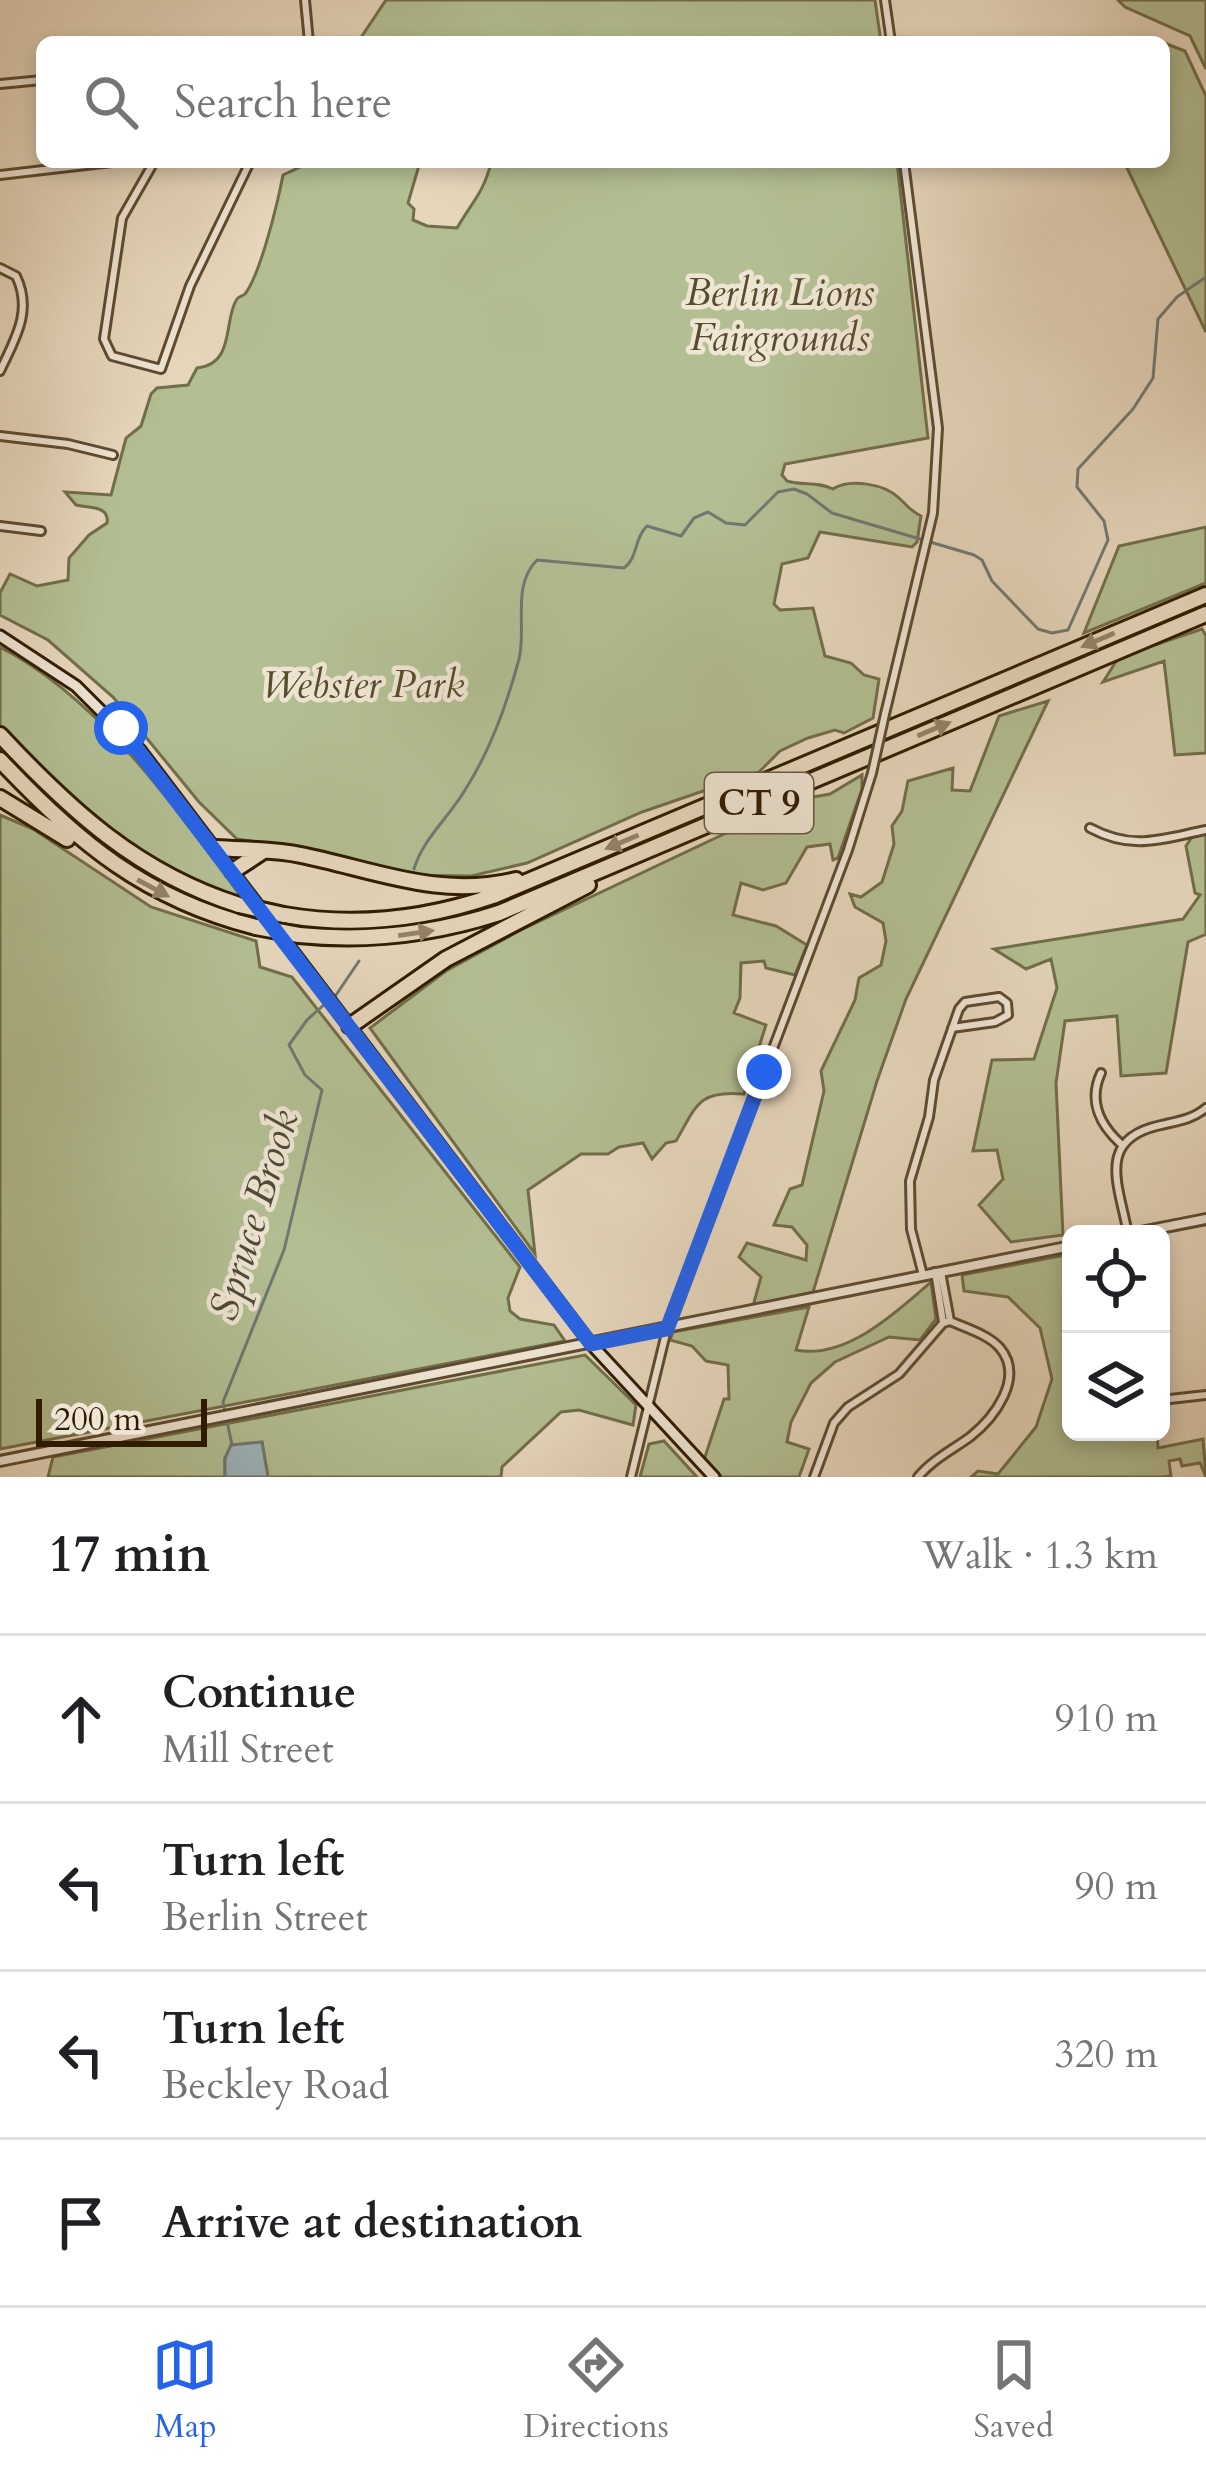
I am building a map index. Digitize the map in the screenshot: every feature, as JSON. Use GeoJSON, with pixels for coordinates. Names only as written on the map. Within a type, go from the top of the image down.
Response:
{"type":"FeatureCollection","features":[{"type":"Feature","properties":{"kind":"highway","name":"CT 9"},"geometry":{"type":"LineString","coordinates":[[0,735],[76,813],[117,846],[165,875],[239,905],[284,915],[361,920],[419,915],[472,903],[550,872],[1206,595]]}},
{"type":"Feature","properties":{"kind":"highway","name":"CT 9"},"geometry":{"type":"LineString","coordinates":[[0,760],[68,830],[117,868],[180,902],[256,927],[299,935],[380,937],[456,926],[499,913],[1206,614]]}},
{"type":"Feature","properties":{"kind":"highway"},"geometry":{"type":"LineString","coordinates":[[0,798],[117,868]]}},
{"type":"Feature","properties":{"kind":"highway"},"geometry":{"type":"LineString","coordinates":[[216,848],[293,853],[434,887],[482,886],[550,872]]}},
{"type":"Feature","properties":{"kind":"highway"},"geometry":{"type":"LineString","coordinates":[[350,1026],[446,959],[640,860],[652,848]]}},
{"type":"Feature","properties":{"kind":"highway"},"geometry":{"type":"LineString","coordinates":[[233,871],[267,850]]}},
{"type":"Feature","properties":{"kind":"main road"},"geometry":{"type":"LineString","coordinates":[[0,636],[61,673],[114,720],[591,1344],[714,1477]]}},
{"type":"Feature","properties":{"kind":"street"},"geometry":{"type":"LineString","coordinates":[[305,0],[308,36]]}},
{"type":"Feature","properties":{"kind":"street"},"geometry":{"type":"LineString","coordinates":[[885,0],[890,36]]}},
{"type":"Feature","properties":{"kind":"street"},"geometry":{"type":"LineString","coordinates":[[0,84],[36,81]]}},
{"type":"Feature","properties":{"kind":"street"},"geometry":{"type":"LineString","coordinates":[[0,175],[60,168]]}},
{"type":"Feature","properties":{"kind":"street"},"geometry":{"type":"LineString","coordinates":[[151,168],[122,218],[104,339],[112,356],[161,369],[190,286],[247,168]]}},
{"type":"Feature","properties":{"kind":"street"},"geometry":{"type":"LineString","coordinates":[[632,1477],[667,1329],[848,850],[872,773],[927,537],[938,428],[905,168]]}},
{"type":"Feature","properties":{"kind":"street"},"geometry":{"type":"LineString","coordinates":[[0,268],[16,276],[24,309],[0,371]]}},
{"type":"Feature","properties":{"kind":"street"},"geometry":{"type":"LineString","coordinates":[[0,436],[113,455]]}},
{"type":"Feature","properties":{"kind":"street"},"geometry":{"type":"LineString","coordinates":[[0,526],[41,531]]}},
{"type":"Feature","properties":{"kind":"street"},"geometry":{"type":"LineString","coordinates":[[1090,828],[1114,840],[1138,844],[1206,830]]}},
{"type":"Feature","properties":{"kind":"street"},"geometry":{"type":"LineString","coordinates":[[923,1275],[911,1229],[910,1181],[929,1117],[934,1080],[958,1009],[965,1002],[999,997],[1007,1003],[1008,1015],[995,1022],[952,1028]]}},
{"type":"Feature","properties":{"kind":"street"},"geometry":{"type":"LineString","coordinates":[[1101,1073],[1095,1086],[1100,1123],[1121,1144]]}},
{"type":"Feature","properties":{"kind":"street"},"geometry":{"type":"LineString","coordinates":[[1127,1225],[1116,1167],[1121,1144],[1140,1129],[1193,1118],[1206,1108]]}},
{"type":"Feature","properties":{"kind":"street"},"geometry":{"type":"LineString","coordinates":[[1170,1226],[1206,1219]]}},
{"type":"Feature","properties":{"kind":"street"},"geometry":{"type":"LineString","coordinates":[[0,1461],[1062,1248]]}},
{"type":"Feature","properties":{"kind":"street"},"geometry":{"type":"LineString","coordinates":[[938,1272],[947,1322]]}},
{"type":"Feature","properties":{"kind":"street"},"geometry":{"type":"LineString","coordinates":[[814,1477],[834,1423],[848,1407],[899,1374],[947,1322]]}},
{"type":"Feature","properties":{"kind":"street"},"geometry":{"type":"LineString","coordinates":[[918,1477],[985,1424],[1008,1384],[1009,1366],[1000,1348],[947,1322]]}},
{"type":"Feature","properties":{"kind":"street"},"geometry":{"type":"LineString","coordinates":[[1170,1399],[1206,1395]]}},
{"type":"Feature","properties":{"kind":"green space"},"geometry":{"type":"Polygon","coordinates":[[[386,0],[875,0],[880,36],[362,36],[386,0]]]}},
{"type":"Feature","properties":{"kind":"green space"},"geometry":{"type":"Polygon","coordinates":[[[1118,0],[1206,0],[1206,69],[1190,36],[1118,0]]]}},
{"type":"Feature","properties":{"kind":"green space"},"geometry":{"type":"Polygon","coordinates":[[[1170,45],[1185,51],[1206,96],[1206,332],[1128,168],[1170,168],[1170,45]]]}},
{"type":"Feature","properties":{"kind":"green space"},"geometry":{"type":"Polygon","coordinates":[[[298,168],[418,168],[408,203],[414,209],[413,220],[457,228],[489,168],[898,168],[928,438],[785,464],[782,475],[787,481],[833,489],[857,483],[885,489],[921,516],[917,542],[912,547],[820,532],[808,558],[782,564],[774,604],[780,610],[813,608],[825,656],[851,663],[864,675],[879,679],[873,718],[844,733],[835,730],[780,751],[759,772],[642,812],[527,863],[471,876],[406,875],[322,851],[237,839],[199,802],[113,697],[48,640],[0,615],[0,593],[10,574],[37,586],[68,580],[69,558],[107,523],[101,510],[76,505],[65,492],[111,495],[126,438],[141,426],[151,394],[157,388],[188,385],[197,368],[218,358],[233,308],[257,270],[283,175],[298,168]]]}},
{"type":"Feature","properties":{"kind":"green space"},"geometry":{"type":"Polygon","coordinates":[[[1206,527],[1206,583],[1084,633],[1119,546],[1206,527]]]}},
{"type":"Feature","properties":{"kind":"green space"},"geometry":{"type":"Polygon","coordinates":[[[1202,629],[1206,636],[1206,753],[1175,755],[1164,661],[1103,682],[1119,657],[1202,629]]]}},
{"type":"Feature","properties":{"kind":"green space"},"geometry":{"type":"Polygon","coordinates":[[[0,647],[71,695],[103,725],[163,793],[243,899],[139,853],[49,777],[0,725],[0,647]]]}},
{"type":"Feature","properties":{"kind":"green space"},"geometry":{"type":"Polygon","coordinates":[[[1048,701],[906,999],[813,1292],[753,1306],[761,1277],[739,1257],[747,1243],[806,1260],[807,1245],[792,1227],[774,1225],[790,1189],[802,1185],[824,1091],[821,1071],[855,1000],[859,978],[881,965],[886,941],[883,923],[855,907],[850,894],[861,897],[882,882],[894,844],[892,826],[902,811],[908,781],[953,768],[952,790],[970,791],[999,716],[1048,701]]]}},
{"type":"Feature","properties":{"kind":"green space"},"geometry":{"type":"Polygon","coordinates":[[[862,775],[862,789],[838,858],[833,860],[830,844],[807,847],[786,883],[763,890],[741,883],[733,915],[776,926],[807,945],[795,975],[766,968],[764,961],[741,963],[740,998],[734,1013],[766,1025],[744,1094],[708,1098],[676,1141],[666,1143],[652,1159],[643,1143],[608,1154],[581,1154],[528,1190],[535,1254],[370,1028],[446,971],[521,930],[796,800],[830,794],[862,775]]]}},
{"type":"Feature","properties":{"kind":"green space"},"geometry":{"type":"Polygon","coordinates":[[[0,815],[33,829],[151,907],[256,941],[260,967],[292,977],[520,1267],[508,1298],[510,1311],[520,1319],[554,1325],[565,1341],[0,1449],[0,815]]]}},
{"type":"Feature","properties":{"kind":"green space"},"geometry":{"type":"Polygon","coordinates":[[[1206,834],[1206,934],[1188,942],[1166,1073],[1121,1076],[1117,1016],[1065,1021],[1056,1083],[1062,1235],[1011,1242],[979,1205],[1003,1179],[997,1150],[973,1151],[992,1060],[1034,1059],[1057,988],[1051,959],[1026,969],[994,949],[1183,919],[1200,895],[1195,893],[1186,846],[1192,837],[1206,834]]]}},
{"type":"Feature","properties":{"kind":"green space"},"geometry":{"type":"Polygon","coordinates":[[[1062,1256],[1062,1441],[1158,1441],[1158,1448],[1203,1439],[1206,1477],[1200,1463],[1182,1466],[1180,1459],[1169,1461],[1171,1476],[1163,1477],[971,1477],[978,1471],[998,1474],[1036,1427],[1052,1379],[1040,1328],[1008,1297],[964,1291],[962,1275],[1062,1256]]]}},
{"type":"Feature","properties":{"kind":"green space"},"geometry":{"type":"Polygon","coordinates":[[[931,1282],[936,1319],[920,1340],[889,1337],[835,1362],[811,1383],[791,1422],[787,1442],[809,1449],[799,1477],[722,1477],[704,1460],[724,1399],[729,1399],[728,1365],[706,1361],[692,1346],[670,1340],[673,1332],[809,1307],[796,1350],[833,1348],[869,1331],[931,1282]]]}},
{"type":"Feature","properties":{"kind":"green space"},"geometry":{"type":"Polygon","coordinates":[[[585,1355],[636,1405],[633,1425],[579,1410],[561,1412],[502,1467],[501,1477],[268,1477],[262,1443],[225,1458],[225,1477],[48,1477],[53,1457],[585,1355]]]}},
{"type":"Feature","properties":{"kind":"green space"},"geometry":{"type":"Polygon","coordinates":[[[664,1441],[697,1477],[640,1477],[649,1444],[664,1441]]]}},
{"type":"Feature","properties":{"kind":"water"},"geometry":{"type":"Polygon","coordinates":[[[262,1442],[268,1477],[225,1477],[231,1445],[262,1442]]]}},
{"type":"Feature","properties":{"kind":"waterway","name":"Spruce Brook"},"geometry":{"type":"LineString","coordinates":[[414,869],[423,848],[474,775],[497,727],[519,659],[524,582],[537,560],[624,568],[647,526],[681,536],[694,518],[708,512],[726,523],[745,525],[778,492],[794,489],[832,513],[974,555],[1038,629],[1068,630],[1108,540],[1104,521],[1077,487],[1078,469],[1133,409],[1153,378],[1158,319],[1177,297],[1206,277]]}},
{"type":"Feature","properties":{"kind":"waterway","name":"Spruce Brook"},"geometry":{"type":"LineString","coordinates":[[334,998],[359,961]]}},
{"type":"Feature","properties":{"kind":"waterway","name":"Spruce Brook"},"geometry":{"type":"LineString","coordinates":[[232,1445],[223,1402],[284,1250],[322,1090],[305,1075],[289,1045],[326,1003]]}},
{"type":"Feature","properties":{"kind":"route"},"geometry":{"type":"LineString","coordinates":[[121,728],[591,1344],[667,1329],[764,1072]]}},
{"type":"Feature","properties":{"kind":"park label","name":"Berlin Lions Fairgrounds"},"geometry":{"type":"Point","coordinates":[780,314]}},
{"type":"Feature","properties":{"kind":"park label","name":"Webster Park"},"geometry":{"type":"Point","coordinates":[363,684]}}]}
